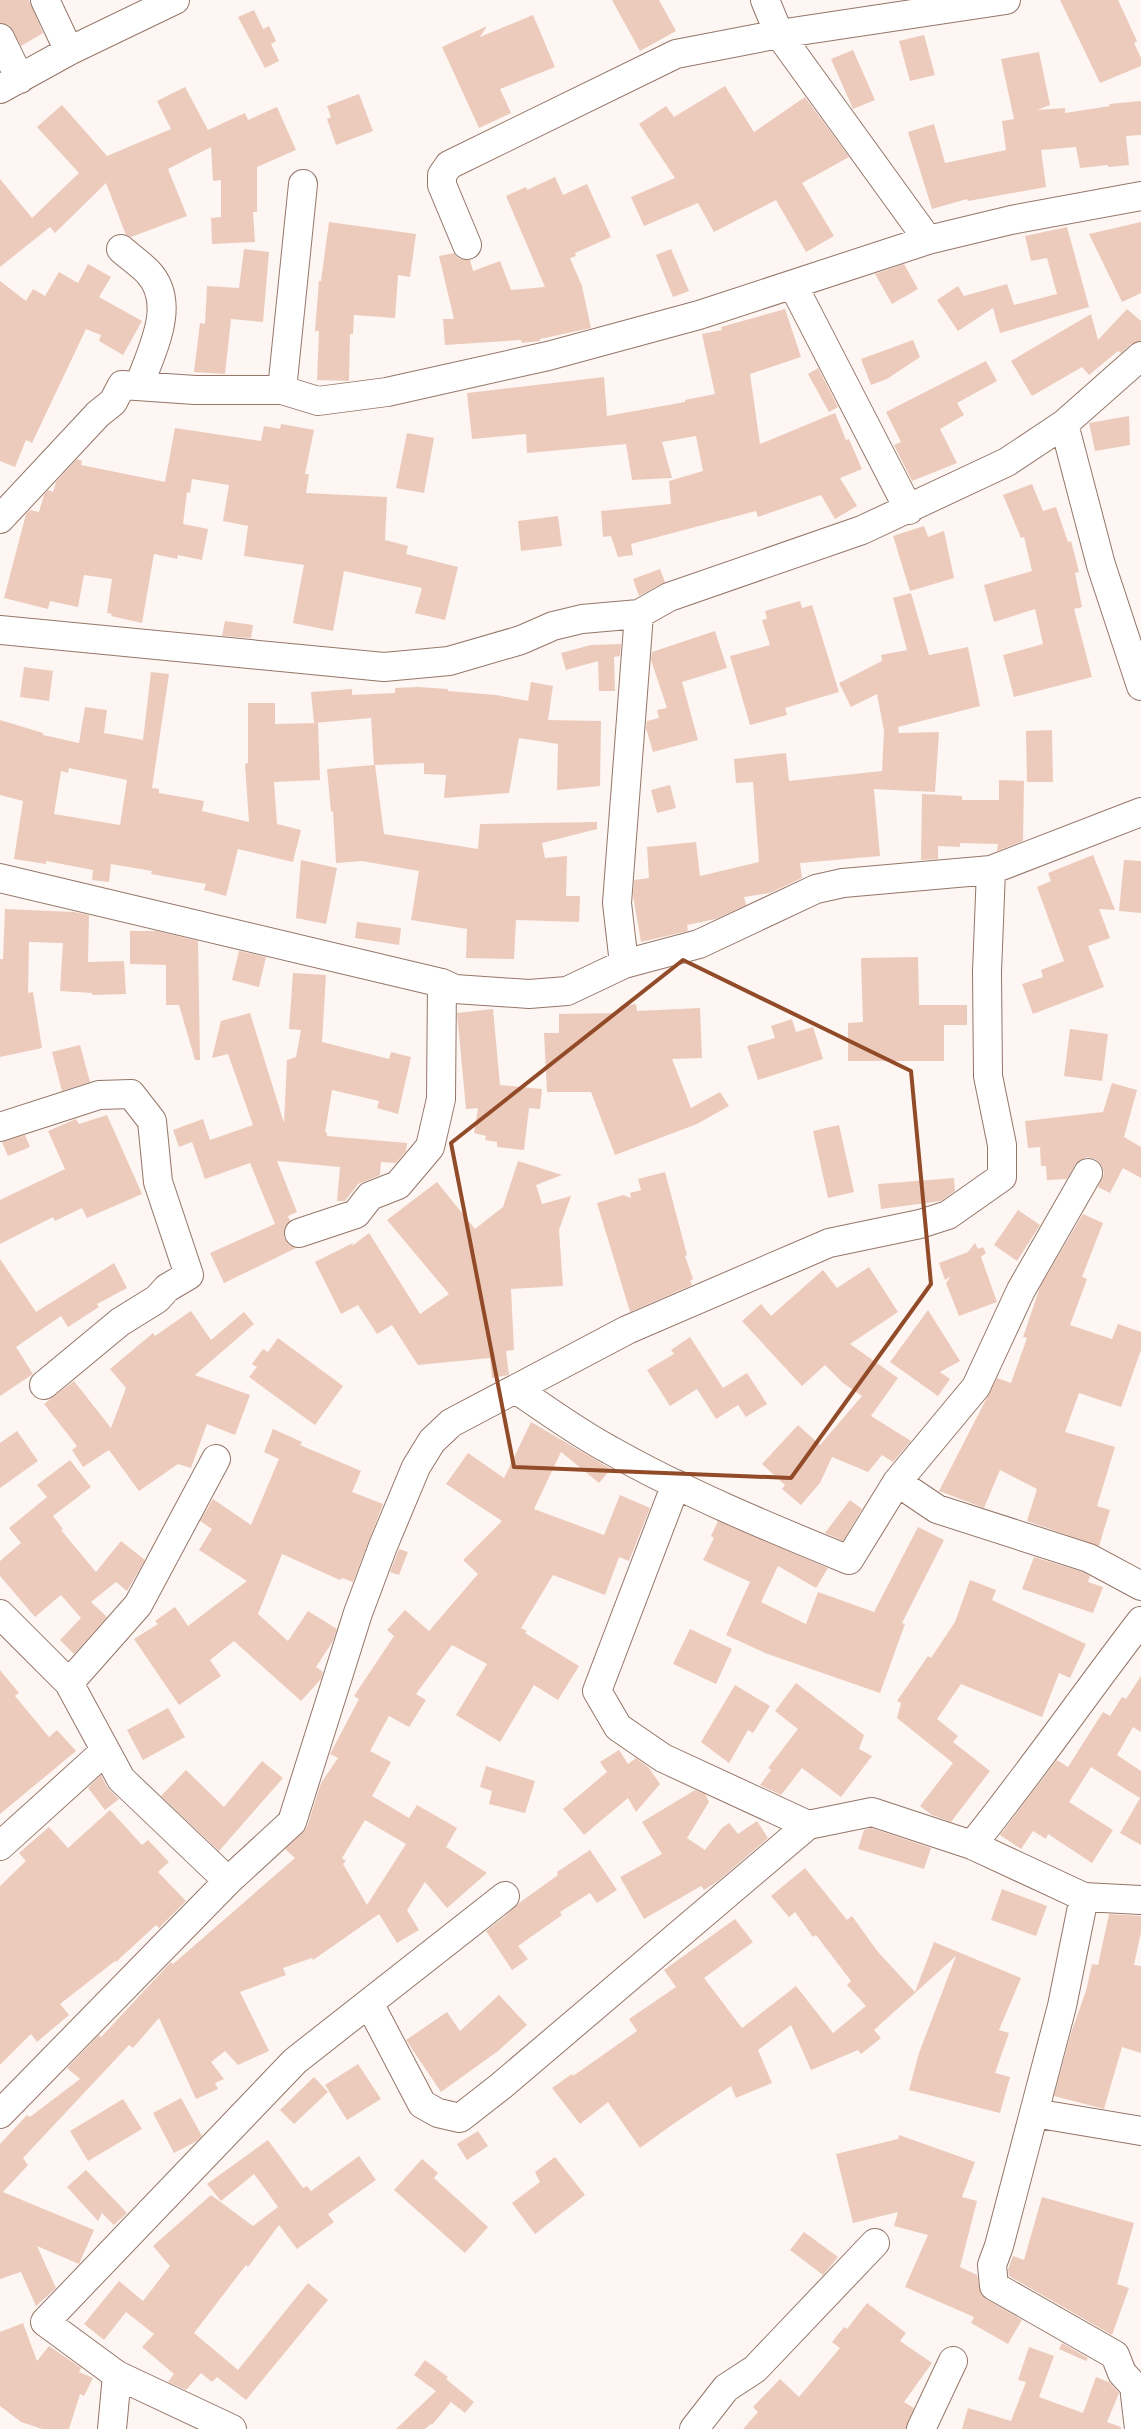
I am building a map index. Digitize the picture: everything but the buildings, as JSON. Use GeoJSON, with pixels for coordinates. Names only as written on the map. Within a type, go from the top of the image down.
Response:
{"type":"FeatureCollection","features":[{"type":"Feature","properties":{"kind":"street"},"geometry":{"type":"LineString","coordinates":[[45,0],[69,52]]}},
{"type":"Feature","properties":{"kind":"street"},"geometry":{"type":"LineString","coordinates":[[0,38],[10,84],[69,52],[175,0]]}},
{"type":"Feature","properties":{"kind":"street"},"geometry":{"type":"LineString","coordinates":[[765,0],[779,34],[928,240]]}},
{"type":"Feature","properties":{"kind":"street"},"geometry":{"type":"LineString","coordinates":[[467,246],[442,185],[442,176],[448,165],[676,54],[779,34],[1006,0]]}},
{"type":"Feature","properties":{"kind":"street"},"geometry":{"type":"LineString","coordinates":[[282,390],[303,184]]}},
{"type":"Feature","properties":{"kind":"street"},"geometry":{"type":"LineString","coordinates":[[0,519],[98,414],[114,402],[122,385],[195,390],[282,390],[318,401],[387,392],[548,356],[699,315],[928,240],[1010,220],[1141,196]]}},
{"type":"Feature","properties":{"kind":"street"},"geometry":{"type":"LineString","coordinates":[[121,249],[149,273],[161,294],[160,328],[139,386]]}},
{"type":"Feature","properties":{"kind":"street"},"geometry":{"type":"LineString","coordinates":[[793,285],[909,510]]}},
{"type":"Feature","properties":{"kind":"street"},"geometry":{"type":"LineString","coordinates":[[0,630],[384,667],[449,661],[522,640],[553,626],[582,619],[639,614],[669,597],[862,530],[909,510],[1008,462],[1064,424],[1141,356]]}},
{"type":"Feature","properties":{"kind":"street"},"geometry":{"type":"LineString","coordinates":[[1064,424],[1101,565],[1141,686]]}},
{"type":"Feature","properties":{"kind":"street"},"geometry":{"type":"LineString","coordinates":[[624,964],[617,903],[639,614]]}},
{"type":"Feature","properties":{"kind":"street"},"geometry":{"type":"LineString","coordinates":[[0,878],[442,982],[455,989],[529,994],[567,991],[624,964],[699,944],[816,889],[843,883],[991,870],[1141,812]]}},
{"type":"Feature","properties":{"kind":"street"},"geometry":{"type":"LineString","coordinates":[[0,2114],[228,1881],[292,1822],[358,1613],[383,1546],[416,1467],[432,1441],[451,1423],[517,1390],[627,1330],[829,1243],[920,1224],[948,1215],[1002,1177],[1002,1145],[988,1076],[987,972],[991,870]]}},
{"type":"Feature","properties":{"kind":"street"},"geometry":{"type":"LineString","coordinates":[[299,1233],[356,1214],[370,1196],[398,1185],[430,1147],[441,1099],[442,982]]}},
{"type":"Feature","properties":{"kind":"street"},"geometry":{"type":"LineString","coordinates":[[0,1127],[99,1095],[131,1094],[152,1121],[158,1182],[189,1275],[167,1288],[157,1299],[120,1322],[44,1385]]}},
{"type":"Feature","properties":{"kind":"street"},"geometry":{"type":"LineString","coordinates":[[517,1390],[608,1450],[676,1484],[800,1541],[849,1560],[897,1482],[976,1387],[1021,1290],[1088,1173]]}},
{"type":"Feature","properties":{"kind":"street"},"geometry":{"type":"LineString","coordinates":[[69,1683],[138,1605],[216,1460]]}},
{"type":"Feature","properties":{"kind":"street"},"geometry":{"type":"LineString","coordinates":[[897,1482],[937,1510],[1089,1558],[1141,1586]]}},
{"type":"Feature","properties":{"kind":"street"},"geometry":{"type":"LineString","coordinates":[[676,1484],[597,1691],[618,1727],[663,1758],[808,1825]]}},
{"type":"Feature","properties":{"kind":"street"},"geometry":{"type":"LineString","coordinates":[[0,1614],[69,1683],[121,1779],[228,1881]]}},
{"type":"Feature","properties":{"kind":"street"},"geometry":{"type":"LineString","coordinates":[[972,1845],[1022,1784],[1094,1682],[1141,1621]]}},
{"type":"Feature","properties":{"kind":"street"},"geometry":{"type":"LineString","coordinates":[[0,1846],[105,1752]]}},
{"type":"Feature","properties":{"kind":"street"},"geometry":{"type":"LineString","coordinates":[[369,2003],[422,2104],[438,2113],[460,2118],[808,1825],[872,1812],[972,1845],[1084,1897],[1141,1900]]}},
{"type":"Feature","properties":{"kind":"street"},"geometry":{"type":"LineString","coordinates":[[232,2429],[117,2376],[45,2322],[295,2061],[505,1896]]}},
{"type":"Feature","properties":{"kind":"street"},"geometry":{"type":"LineString","coordinates":[[1084,1897],[1062,2006],[999,2246],[992,2265],[994,2286],[1115,2355],[1122,2373],[1134,2386],[1139,2429]]}},
{"type":"Feature","properties":{"kind":"street"},"geometry":{"type":"LineString","coordinates":[[1034,2113],[1141,2131]]}},
{"type":"Feature","properties":{"kind":"street"},"geometry":{"type":"LineString","coordinates":[[694,2429],[726,2388],[755,2369],[875,2243]]}},
{"type":"Feature","properties":{"kind":"street"},"geometry":{"type":"LineString","coordinates":[[921,2429],[953,2361]]}},
{"type":"Feature","properties":{"kind":"street"},"geometry":{"type":"LineString","coordinates":[[112,2429],[117,2376]]}},
{"type":"Feature","properties":{"kind":"highlighted area"},"geometry":{"type":"Polygon","coordinates":[[[683,960],[911,1071],[931,1284],[791,1478],[514,1467],[451,1143],[683,960]]]}}]}
